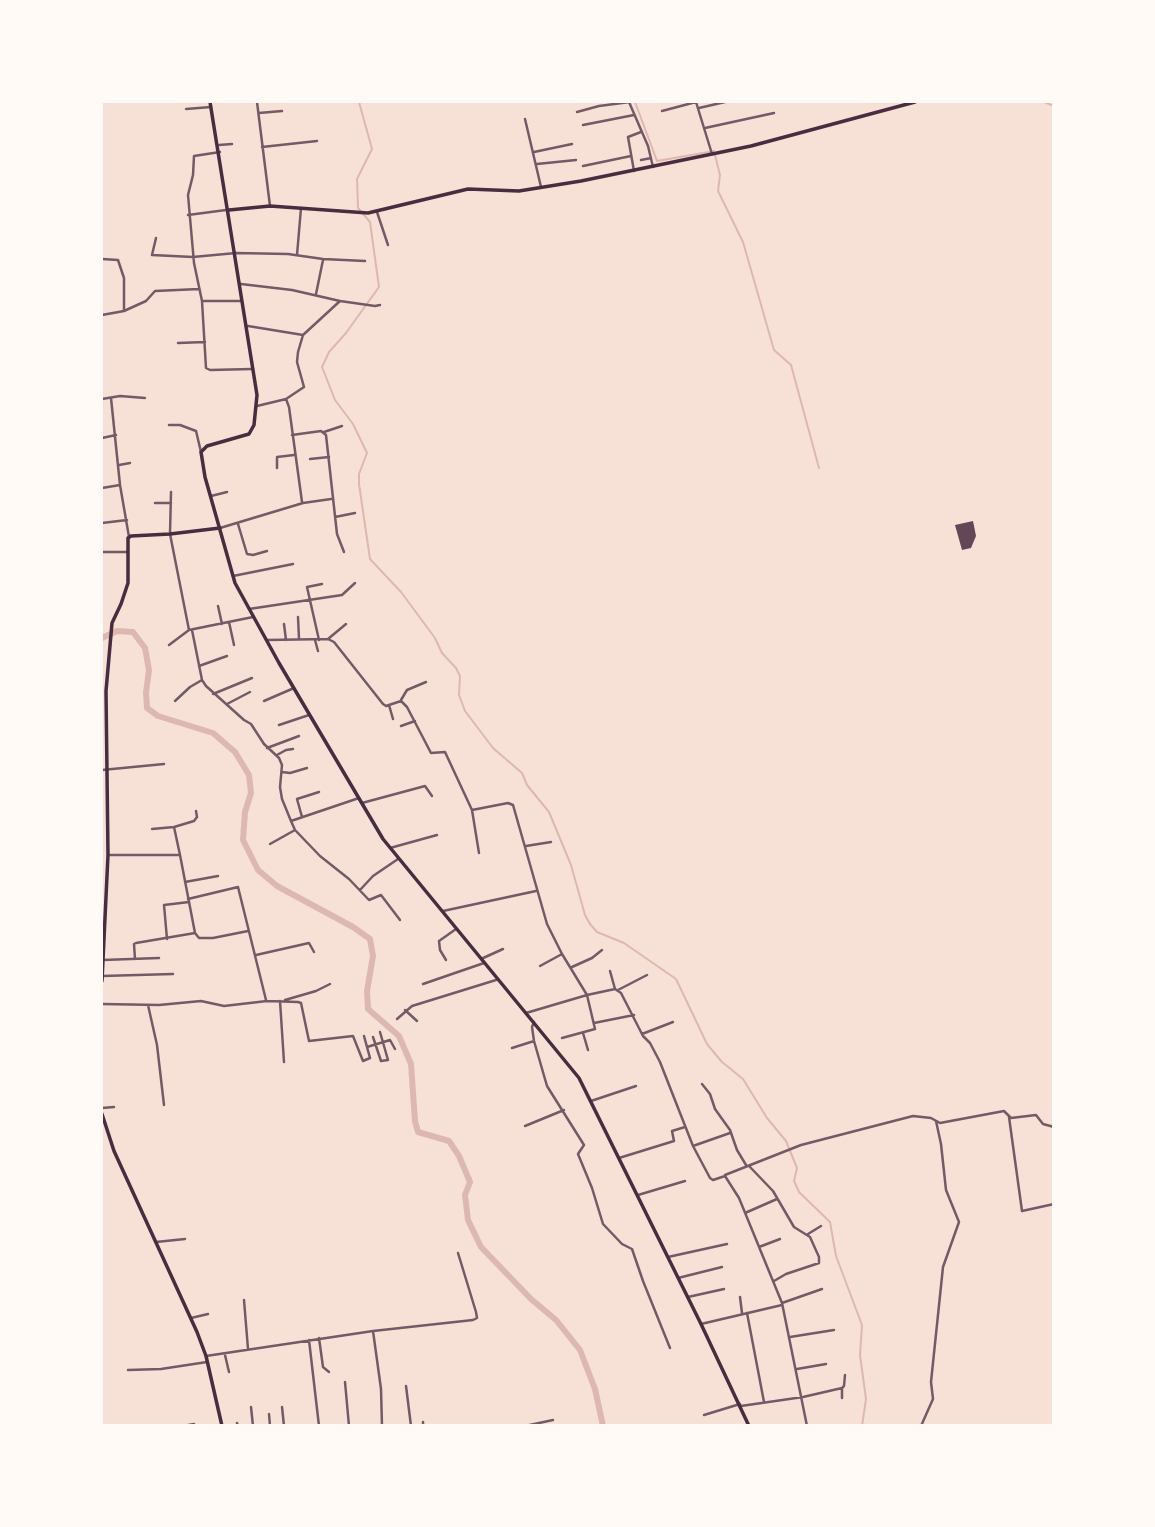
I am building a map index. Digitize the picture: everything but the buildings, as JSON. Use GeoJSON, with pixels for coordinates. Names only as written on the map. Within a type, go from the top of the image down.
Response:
{"type":"FeatureCollection","features":[{"type":"Feature","properties":{"kind":"main road"},"geometry":{"type":"LineString","coordinates":[[210,102],[248,326],[256,406],[254,425],[249,433],[207,446],[201,452],[233,576],[248,609],[309,715],[390,848],[577,1075],[702,1324],[741,1405],[748,1426]]}},
{"type":"Feature","properties":{"kind":"main road"},"geometry":{"type":"LineString","coordinates":[[229,210],[270,206],[368,213],[468,189],[512,191],[541,187],[712,154],[915,102]]}},
{"type":"Feature","properties":{"kind":"main road"},"geometry":{"type":"LineString","coordinates":[[102,981],[104,879],[108,854],[104,691],[111,628],[127,587],[129,537],[220,528]]}},
{"type":"Feature","properties":{"kind":"main road"},"geometry":{"type":"LineString","coordinates":[[102,1114],[114,1151],[191,1318],[206,1359],[222,1426]]}},
{"type":"Feature","properties":{"kind":"street"},"geometry":{"type":"LineString","coordinates":[[257,102],[270,206]]}},
{"type":"Feature","properties":{"kind":"street"},"geometry":{"type":"LineString","coordinates":[[577,112],[629,102],[653,167]]}},
{"type":"Feature","properties":{"kind":"street"},"geometry":{"type":"LineString","coordinates":[[662,111],[696,102],[712,154]]}},
{"type":"Feature","properties":{"kind":"street"},"geometry":{"type":"LineString","coordinates":[[699,108],[725,102]]}},
{"type":"Feature","properties":{"kind":"street"},"geometry":{"type":"LineString","coordinates":[[186,109],[211,107]]}},
{"type":"Feature","properties":{"kind":"street"},"geometry":{"type":"LineString","coordinates":[[259,113],[282,111]]}},
{"type":"Feature","properties":{"kind":"street"},"geometry":{"type":"LineString","coordinates":[[705,128],[774,113]]}},
{"type":"Feature","properties":{"kind":"street"},"geometry":{"type":"LineString","coordinates":[[583,125],[634,115]]}},
{"type":"Feature","properties":{"kind":"street"},"geometry":{"type":"LineString","coordinates":[[525,119],[541,187]]}},
{"type":"Feature","properties":{"kind":"street"},"geometry":{"type":"LineString","coordinates":[[634,171],[628,136],[641,132]]}},
{"type":"Feature","properties":{"kind":"street"},"geometry":{"type":"LineString","coordinates":[[262,147],[317,141]]}},
{"type":"Feature","properties":{"kind":"street"},"geometry":{"type":"LineString","coordinates":[[219,145],[232,144]]}},
{"type":"Feature","properties":{"kind":"street"},"geometry":{"type":"LineString","coordinates":[[534,152],[572,144]]}},
{"type":"Feature","properties":{"kind":"street"},"geometry":{"type":"LineString","coordinates":[[220,152],[194,156],[188,195],[193,257],[202,301],[207,369],[254,369]]}},
{"type":"Feature","properties":{"kind":"street"},"geometry":{"type":"LineString","coordinates":[[583,166],[631,156]]}},
{"type":"Feature","properties":{"kind":"street"},"geometry":{"type":"LineString","coordinates":[[641,160],[651,158]]}},
{"type":"Feature","properties":{"kind":"street"},"geometry":{"type":"LineString","coordinates":[[536,165],[576,160]]}},
{"type":"Feature","properties":{"kind":"street"},"geometry":{"type":"LineString","coordinates":[[296,255],[301,208]]}},
{"type":"Feature","properties":{"kind":"street"},"geometry":{"type":"LineString","coordinates":[[188,215],[229,210]]}},
{"type":"Feature","properties":{"kind":"street"},"geometry":{"type":"LineString","coordinates":[[377,212],[388,245]]}},
{"type":"Feature","properties":{"kind":"street"},"geometry":{"type":"LineString","coordinates":[[156,239],[152,254],[193,257],[236,253],[365,261]]}},
{"type":"Feature","properties":{"kind":"street"},"geometry":{"type":"LineString","coordinates":[[102,259],[116,258],[118,261],[124,278],[124,311]]}},
{"type":"Feature","properties":{"kind":"street"},"geometry":{"type":"LineString","coordinates":[[316,294],[323,259]]}},
{"type":"Feature","properties":{"kind":"street"},"geometry":{"type":"LineString","coordinates":[[241,284],[380,305]]}},
{"type":"Feature","properties":{"kind":"street"},"geometry":{"type":"LineString","coordinates":[[102,314],[124,311],[146,301],[155,291],[199,289]]}},
{"type":"Feature","properties":{"kind":"street"},"geometry":{"type":"LineString","coordinates":[[202,301],[243,301]]}},
{"type":"Feature","properties":{"kind":"street"},"geometry":{"type":"LineString","coordinates":[[256,406],[286,398],[305,386],[297,362],[303,335],[341,301]]}},
{"type":"Feature","properties":{"kind":"street"},"geometry":{"type":"LineString","coordinates":[[248,326],[303,335]]}},
{"type":"Feature","properties":{"kind":"street"},"geometry":{"type":"LineString","coordinates":[[178,343],[205,342]]}},
{"type":"Feature","properties":{"kind":"street"},"geometry":{"type":"LineString","coordinates":[[102,398],[145,398]]}},
{"type":"Feature","properties":{"kind":"street"},"geometry":{"type":"LineString","coordinates":[[111,398],[120,485],[129,537]]}},
{"type":"Feature","properties":{"kind":"street"},"geometry":{"type":"LineString","coordinates":[[286,398],[303,503]]}},
{"type":"Feature","properties":{"kind":"street"},"geometry":{"type":"LineString","coordinates":[[169,425],[180,425],[196,431],[201,452]]}},
{"type":"Feature","properties":{"kind":"street"},"geometry":{"type":"LineString","coordinates":[[292,435],[324,432],[342,426]]}},
{"type":"Feature","properties":{"kind":"street"},"geometry":{"type":"LineString","coordinates":[[324,432],[327,438],[337,534],[344,552]]}},
{"type":"Feature","properties":{"kind":"street"},"geometry":{"type":"LineString","coordinates":[[102,438],[116,435]]}},
{"type":"Feature","properties":{"kind":"street"},"geometry":{"type":"LineString","coordinates":[[277,468],[276,457],[294,455]]}},
{"type":"Feature","properties":{"kind":"street"},"geometry":{"type":"LineString","coordinates":[[310,459],[329,457]]}},
{"type":"Feature","properties":{"kind":"street"},"geometry":{"type":"LineString","coordinates":[[119,465],[130,463]]}},
{"type":"Feature","properties":{"kind":"street"},"geometry":{"type":"LineString","coordinates":[[102,488],[120,485]]}},
{"type":"Feature","properties":{"kind":"street"},"geometry":{"type":"LineString","coordinates":[[171,492],[170,534],[202,680],[214,694],[251,724],[267,748],[282,762],[282,799],[295,830],[370,900],[381,895],[400,920]]}},
{"type":"Feature","properties":{"kind":"street"},"geometry":{"type":"LineString","coordinates":[[211,496],[227,492]]}},
{"type":"Feature","properties":{"kind":"street"},"geometry":{"type":"LineString","coordinates":[[220,528],[303,503],[333,499]]}},
{"type":"Feature","properties":{"kind":"street"},"geometry":{"type":"LineString","coordinates":[[155,503],[170,503]]}},
{"type":"Feature","properties":{"kind":"street"},"geometry":{"type":"LineString","coordinates":[[335,517],[355,513]]}},
{"type":"Feature","properties":{"kind":"street"},"geometry":{"type":"LineString","coordinates":[[102,523],[127,520]]}},
{"type":"Feature","properties":{"kind":"street"},"geometry":{"type":"LineString","coordinates":[[238,524],[247,554],[267,551]]}},
{"type":"Feature","properties":{"kind":"street"},"geometry":{"type":"LineString","coordinates":[[102,552],[128,552]]}},
{"type":"Feature","properties":{"kind":"street"},"geometry":{"type":"LineString","coordinates":[[233,576],[293,564]]}},
{"type":"Feature","properties":{"kind":"street"},"geometry":{"type":"LineString","coordinates":[[248,609],[346,593],[355,583]]}},
{"type":"Feature","properties":{"kind":"street"},"geometry":{"type":"LineString","coordinates":[[318,651],[307,587],[322,584]]}},
{"type":"Feature","properties":{"kind":"street"},"geometry":{"type":"LineString","coordinates":[[218,606],[222,624]]}},
{"type":"Feature","properties":{"kind":"street"},"geometry":{"type":"LineString","coordinates":[[169,645],[190,630],[253,617]]}},
{"type":"Feature","properties":{"kind":"street"},"geometry":{"type":"LineString","coordinates":[[298,617],[299,639]]}},
{"type":"Feature","properties":{"kind":"street"},"geometry":{"type":"LineString","coordinates":[[229,622],[234,645]]}},
{"type":"Feature","properties":{"kind":"street"},"geometry":{"type":"LineString","coordinates":[[284,624],[286,640]]}},
{"type":"Feature","properties":{"kind":"street"},"geometry":{"type":"LineString","coordinates":[[266,640],[330,639],[346,624]]}},
{"type":"Feature","properties":{"kind":"street"},"geometry":{"type":"LineString","coordinates":[[330,639],[383,704],[390,705],[401,701],[407,690],[426,682]]}},
{"type":"Feature","properties":{"kind":"street"},"geometry":{"type":"LineString","coordinates":[[199,666],[227,656]]}},
{"type":"Feature","properties":{"kind":"street"},"geometry":{"type":"LineString","coordinates":[[214,694],[251,678]]}},
{"type":"Feature","properties":{"kind":"street"},"geometry":{"type":"LineString","coordinates":[[175,701],[202,680]]}},
{"type":"Feature","properties":{"kind":"street"},"geometry":{"type":"LineString","coordinates":[[264,701],[294,688]]}},
{"type":"Feature","properties":{"kind":"street"},"geometry":{"type":"LineString","coordinates":[[227,704],[250,692]]}},
{"type":"Feature","properties":{"kind":"street"},"geometry":{"type":"LineString","coordinates":[[401,701],[415,721],[430,752],[444,752],[472,810],[479,853]]}},
{"type":"Feature","properties":{"kind":"street"},"geometry":{"type":"LineString","coordinates":[[390,705],[393,719]]}},
{"type":"Feature","properties":{"kind":"street"},"geometry":{"type":"LineString","coordinates":[[279,725],[309,715]]}},
{"type":"Feature","properties":{"kind":"street"},"geometry":{"type":"LineString","coordinates":[[401,726],[415,721]]}},
{"type":"Feature","properties":{"kind":"street"},"geometry":{"type":"LineString","coordinates":[[267,748],[299,736]]}},
{"type":"Feature","properties":{"kind":"street"},"geometry":{"type":"LineString","coordinates":[[277,755],[293,748]]}},
{"type":"Feature","properties":{"kind":"street"},"geometry":{"type":"LineString","coordinates":[[104,770],[164,764]]}},
{"type":"Feature","properties":{"kind":"street"},"geometry":{"type":"LineString","coordinates":[[282,772],[290,773],[307,768]]}},
{"type":"Feature","properties":{"kind":"street"},"geometry":{"type":"LineString","coordinates":[[291,821],[425,786],[432,796]]}},
{"type":"Feature","properties":{"kind":"street"},"geometry":{"type":"LineString","coordinates":[[302,817],[297,799],[319,792]]}},
{"type":"Feature","properties":{"kind":"street"},"geometry":{"type":"LineString","coordinates":[[472,810],[511,803],[526,846],[547,925],[587,995],[595,1030],[562,1038]]}},
{"type":"Feature","properties":{"kind":"street"},"geometry":{"type":"LineString","coordinates":[[152,829],[174,827],[194,821],[197,817],[196,811]]}},
{"type":"Feature","properties":{"kind":"street"},"geometry":{"type":"LineString","coordinates":[[174,827],[195,933],[204,939],[248,931]]}},
{"type":"Feature","properties":{"kind":"street"},"geometry":{"type":"LineString","coordinates":[[270,845],[295,830]]}},
{"type":"Feature","properties":{"kind":"street"},"geometry":{"type":"LineString","coordinates":[[390,848],[437,835]]}},
{"type":"Feature","properties":{"kind":"street"},"geometry":{"type":"LineString","coordinates":[[526,846],[551,842]]}},
{"type":"Feature","properties":{"kind":"street"},"geometry":{"type":"LineString","coordinates":[[102,852],[180,855]]}},
{"type":"Feature","properties":{"kind":"street"},"geometry":{"type":"LineString","coordinates":[[360,890],[373,876],[398,859]]}},
{"type":"Feature","properties":{"kind":"street"},"geometry":{"type":"LineString","coordinates":[[184,882],[218,876]]}},
{"type":"Feature","properties":{"kind":"street"},"geometry":{"type":"LineString","coordinates":[[167,939],[164,906],[237,887],[267,1001]]}},
{"type":"Feature","properties":{"kind":"street"},"geometry":{"type":"LineString","coordinates":[[441,911],[536,891]]}},
{"type":"Feature","properties":{"kind":"street"},"geometry":{"type":"LineString","coordinates":[[446,960],[439,942],[456,929]]}},
{"type":"Feature","properties":{"kind":"street"},"geometry":{"type":"LineString","coordinates":[[135,959],[135,943],[195,933]]}},
{"type":"Feature","properties":{"kind":"street"},"geometry":{"type":"LineString","coordinates":[[257,955],[309,943],[314,952]]}},
{"type":"Feature","properties":{"kind":"street"},"geometry":{"type":"LineString","coordinates":[[423,984],[483,961],[503,949]]}},
{"type":"Feature","properties":{"kind":"street"},"geometry":{"type":"LineString","coordinates":[[572,968],[603,950]]}},
{"type":"Feature","properties":{"kind":"street"},"geometry":{"type":"LineString","coordinates":[[540,966],[562,954]]}},
{"type":"Feature","properties":{"kind":"street"},"geometry":{"type":"LineString","coordinates":[[103,960],[159,958]]}},
{"type":"Feature","properties":{"kind":"street"},"geometry":{"type":"LineString","coordinates":[[610,971],[617,989],[660,1062],[693,1146],[711,1180],[801,1145],[887,1121],[913,1116],[940,1123],[1004,1111],[1009,1117],[1022,1211],[1054,1204]]}},
{"type":"Feature","properties":{"kind":"street"},"geometry":{"type":"LineString","coordinates":[[102,975],[173,974]]}},
{"type":"Feature","properties":{"kind":"street"},"geometry":{"type":"LineString","coordinates":[[526,1013],[617,989],[647,975]]}},
{"type":"Feature","properties":{"kind":"street"},"geometry":{"type":"LineString","coordinates":[[397,1019],[415,1004],[498,979]]}},
{"type":"Feature","properties":{"kind":"street"},"geometry":{"type":"LineString","coordinates":[[281,1001],[330,984]]}},
{"type":"Feature","properties":{"kind":"street"},"geometry":{"type":"LineString","coordinates":[[102,1004],[148,1005],[201,1001],[224,1006],[267,1001],[301,1003],[309,1041],[353,1036],[363,1062],[370,1058],[364,1036]]}},
{"type":"Feature","properties":{"kind":"street"},"geometry":{"type":"LineString","coordinates":[[281,1001],[284,1062]]}},
{"type":"Feature","properties":{"kind":"street"},"geometry":{"type":"LineString","coordinates":[[148,1005],[157,1045],[164,1105]]}},
{"type":"Feature","properties":{"kind":"street"},"geometry":{"type":"LineString","coordinates":[[405,1010],[417,1021]]}},
{"type":"Feature","properties":{"kind":"street"},"geometry":{"type":"LineString","coordinates":[[594,1023],[634,1015]]}},
{"type":"Feature","properties":{"kind":"street"},"geometry":{"type":"LineString","coordinates":[[642,1034],[673,1021]]}},
{"type":"Feature","properties":{"kind":"street"},"geometry":{"type":"LineString","coordinates":[[534,1022],[534,1041],[548,1088],[584,1145],[578,1154],[593,1188],[603,1224],[624,1245],[632,1249],[670,1348]]}},
{"type":"Feature","properties":{"kind":"street"},"geometry":{"type":"LineString","coordinates":[[373,1037],[381,1061],[389,1059],[380,1032]]}},
{"type":"Feature","properties":{"kind":"street"},"geometry":{"type":"LineString","coordinates":[[583,1033],[588,1050]]}},
{"type":"Feature","properties":{"kind":"street"},"geometry":{"type":"LineString","coordinates":[[368,1047],[390,1040],[395,1049]]}},
{"type":"Feature","properties":{"kind":"street"},"geometry":{"type":"LineString","coordinates":[[512,1048],[534,1041]]}},
{"type":"Feature","properties":{"kind":"street"},"geometry":{"type":"LineString","coordinates":[[702,1084],[748,1166],[771,1189],[798,1231],[808,1234],[816,1248],[819,1263],[774,1281]]}},
{"type":"Feature","properties":{"kind":"street"},"geometry":{"type":"LineString","coordinates":[[591,1101],[636,1086]]}},
{"type":"Feature","properties":{"kind":"street"},"geometry":{"type":"LineString","coordinates":[[102,1108],[114,1107]]}},
{"type":"Feature","properties":{"kind":"street"},"geometry":{"type":"LineString","coordinates":[[525,1126],[564,1110]]}},
{"type":"Feature","properties":{"kind":"street"},"geometry":{"type":"LineString","coordinates":[[1009,1117],[1036,1115],[1043,1124],[1054,1127]]}},
{"type":"Feature","properties":{"kind":"street"},"geometry":{"type":"LineString","coordinates":[[921,1426],[933,1399],[931,1382],[943,1267],[959,1222],[946,1190],[942,1144],[936,1121]]}},
{"type":"Feature","properties":{"kind":"street"},"geometry":{"type":"LineString","coordinates":[[619,1158],[674,1141],[672,1131],[685,1126]]}},
{"type":"Feature","properties":{"kind":"street"},"geometry":{"type":"LineString","coordinates":[[693,1146],[731,1132]]}},
{"type":"Feature","properties":{"kind":"street"},"geometry":{"type":"LineString","coordinates":[[725,1176],[745,1213],[782,1304],[807,1426]]}},
{"type":"Feature","properties":{"kind":"street"},"geometry":{"type":"LineString","coordinates":[[638,1195],[685,1181]]}},
{"type":"Feature","properties":{"kind":"street"},"geometry":{"type":"LineString","coordinates":[[745,1213],[777,1199]]}},
{"type":"Feature","properties":{"kind":"street"},"geometry":{"type":"LineString","coordinates":[[808,1234],[821,1226]]}},
{"type":"Feature","properties":{"kind":"street"},"geometry":{"type":"LineString","coordinates":[[156,1242],[185,1239]]}},
{"type":"Feature","properties":{"kind":"street"},"geometry":{"type":"LineString","coordinates":[[759,1247],[780,1239]]}},
{"type":"Feature","properties":{"kind":"street"},"geometry":{"type":"LineString","coordinates":[[668,1257],[727,1244]]}},
{"type":"Feature","properties":{"kind":"street"},"geometry":{"type":"LineString","coordinates":[[128,1370],[161,1369],[225,1353],[319,1338],[475,1320],[476,1312],[458,1253]]}},
{"type":"Feature","properties":{"kind":"street"},"geometry":{"type":"LineString","coordinates":[[678,1278],[722,1267]]}},
{"type":"Feature","properties":{"kind":"street"},"geometry":{"type":"LineString","coordinates":[[688,1297],[724,1289]]}},
{"type":"Feature","properties":{"kind":"street"},"geometry":{"type":"LineString","coordinates":[[702,1324],[782,1304],[822,1289]]}},
{"type":"Feature","properties":{"kind":"street"},"geometry":{"type":"LineString","coordinates":[[740,1297],[742,1313]]}},
{"type":"Feature","properties":{"kind":"street"},"geometry":{"type":"LineString","coordinates":[[244,1300],[248,1349]]}},
{"type":"Feature","properties":{"kind":"street"},"geometry":{"type":"LineString","coordinates":[[747,1313],[764,1403]]}},
{"type":"Feature","properties":{"kind":"street"},"geometry":{"type":"LineString","coordinates":[[191,1318],[208,1314]]}},
{"type":"Feature","properties":{"kind":"street"},"geometry":{"type":"LineString","coordinates":[[790,1337],[834,1330]]}},
{"type":"Feature","properties":{"kind":"street"},"geometry":{"type":"LineString","coordinates":[[373,1331],[381,1389],[382,1426]]}},
{"type":"Feature","properties":{"kind":"street"},"geometry":{"type":"LineString","coordinates":[[319,1338],[323,1367],[329,1372]]}},
{"type":"Feature","properties":{"kind":"street"},"geometry":{"type":"LineString","coordinates":[[309,1340],[319,1426]]}},
{"type":"Feature","properties":{"kind":"street"},"geometry":{"type":"LineString","coordinates":[[225,1353],[229,1372]]}},
{"type":"Feature","properties":{"kind":"street"},"geometry":{"type":"LineString","coordinates":[[797,1369],[826,1364]]}},
{"type":"Feature","properties":{"kind":"street"},"geometry":{"type":"LineString","coordinates":[[842,1398],[845,1375]]}},
{"type":"Feature","properties":{"kind":"street"},"geometry":{"type":"LineString","coordinates":[[345,1381],[349,1426]]}},
{"type":"Feature","properties":{"kind":"street"},"geometry":{"type":"LineString","coordinates":[[406,1386],[411,1426]]}},
{"type":"Feature","properties":{"kind":"street"},"geometry":{"type":"LineString","coordinates":[[704,1415],[741,1405],[803,1397],[842,1388]]}},
{"type":"Feature","properties":{"kind":"street"},"geometry":{"type":"LineString","coordinates":[[251,1407],[253,1426]]}},
{"type":"Feature","properties":{"kind":"street"},"geometry":{"type":"LineString","coordinates":[[282,1407],[284,1426]]}},
{"type":"Feature","properties":{"kind":"street"},"geometry":{"type":"LineString","coordinates":[[269,1414],[270,1426]]}},
{"type":"Feature","properties":{"kind":"street"},"geometry":{"type":"LineString","coordinates":[[525,1426],[553,1420]]}},
{"type":"Feature","properties":{"kind":"street"},"geometry":{"type":"LineString","coordinates":[[183,1426],[194,1424]]}},
{"type":"Feature","properties":{"kind":"waterway"},"geometry":{"type":"LineString","coordinates":[[359,102],[372,149],[357,179],[358,208],[370,222],[379,287],[329,352],[322,367],[335,400],[353,424],[367,453],[359,474],[359,484],[370,559],[401,592],[435,638],[442,653],[456,668],[460,676],[459,695],[465,711],[493,748],[522,773],[527,785],[549,812],[571,865],[590,924],[597,932],[624,943],[676,979],[707,1044],[722,1062],[743,1079],[767,1118],[786,1141],[797,1168],[794,1181],[799,1192],[830,1222],[836,1256],[862,1325],[860,1355],[866,1399],[862,1426]]}},
{"type":"Feature","properties":{"kind":"waterway"},"geometry":{"type":"LineString","coordinates":[[635,102],[657,161],[714,151],[720,175],[718,191],[743,242],[774,350],[791,365],[819,468]]}},
{"type":"Feature","properties":{"kind":"waterway"},"geometry":{"type":"LineString","coordinates":[[1044,102],[1054,106]]}},
{"type":"Feature","properties":{"kind":"waterway"},"geometry":{"type":"LineString","coordinates":[[102,638],[117,631],[133,632],[145,648],[149,670],[147,708],[158,716],[213,733],[235,752],[249,775],[251,793],[245,812],[243,840],[258,870],[277,886],[370,939],[373,956],[367,991],[368,1009],[399,1036],[411,1064],[418,1132],[449,1141],[459,1156],[470,1182],[465,1195],[468,1220],[481,1247],[531,1299],[556,1320],[580,1350],[595,1389],[603,1426]]}}]}
